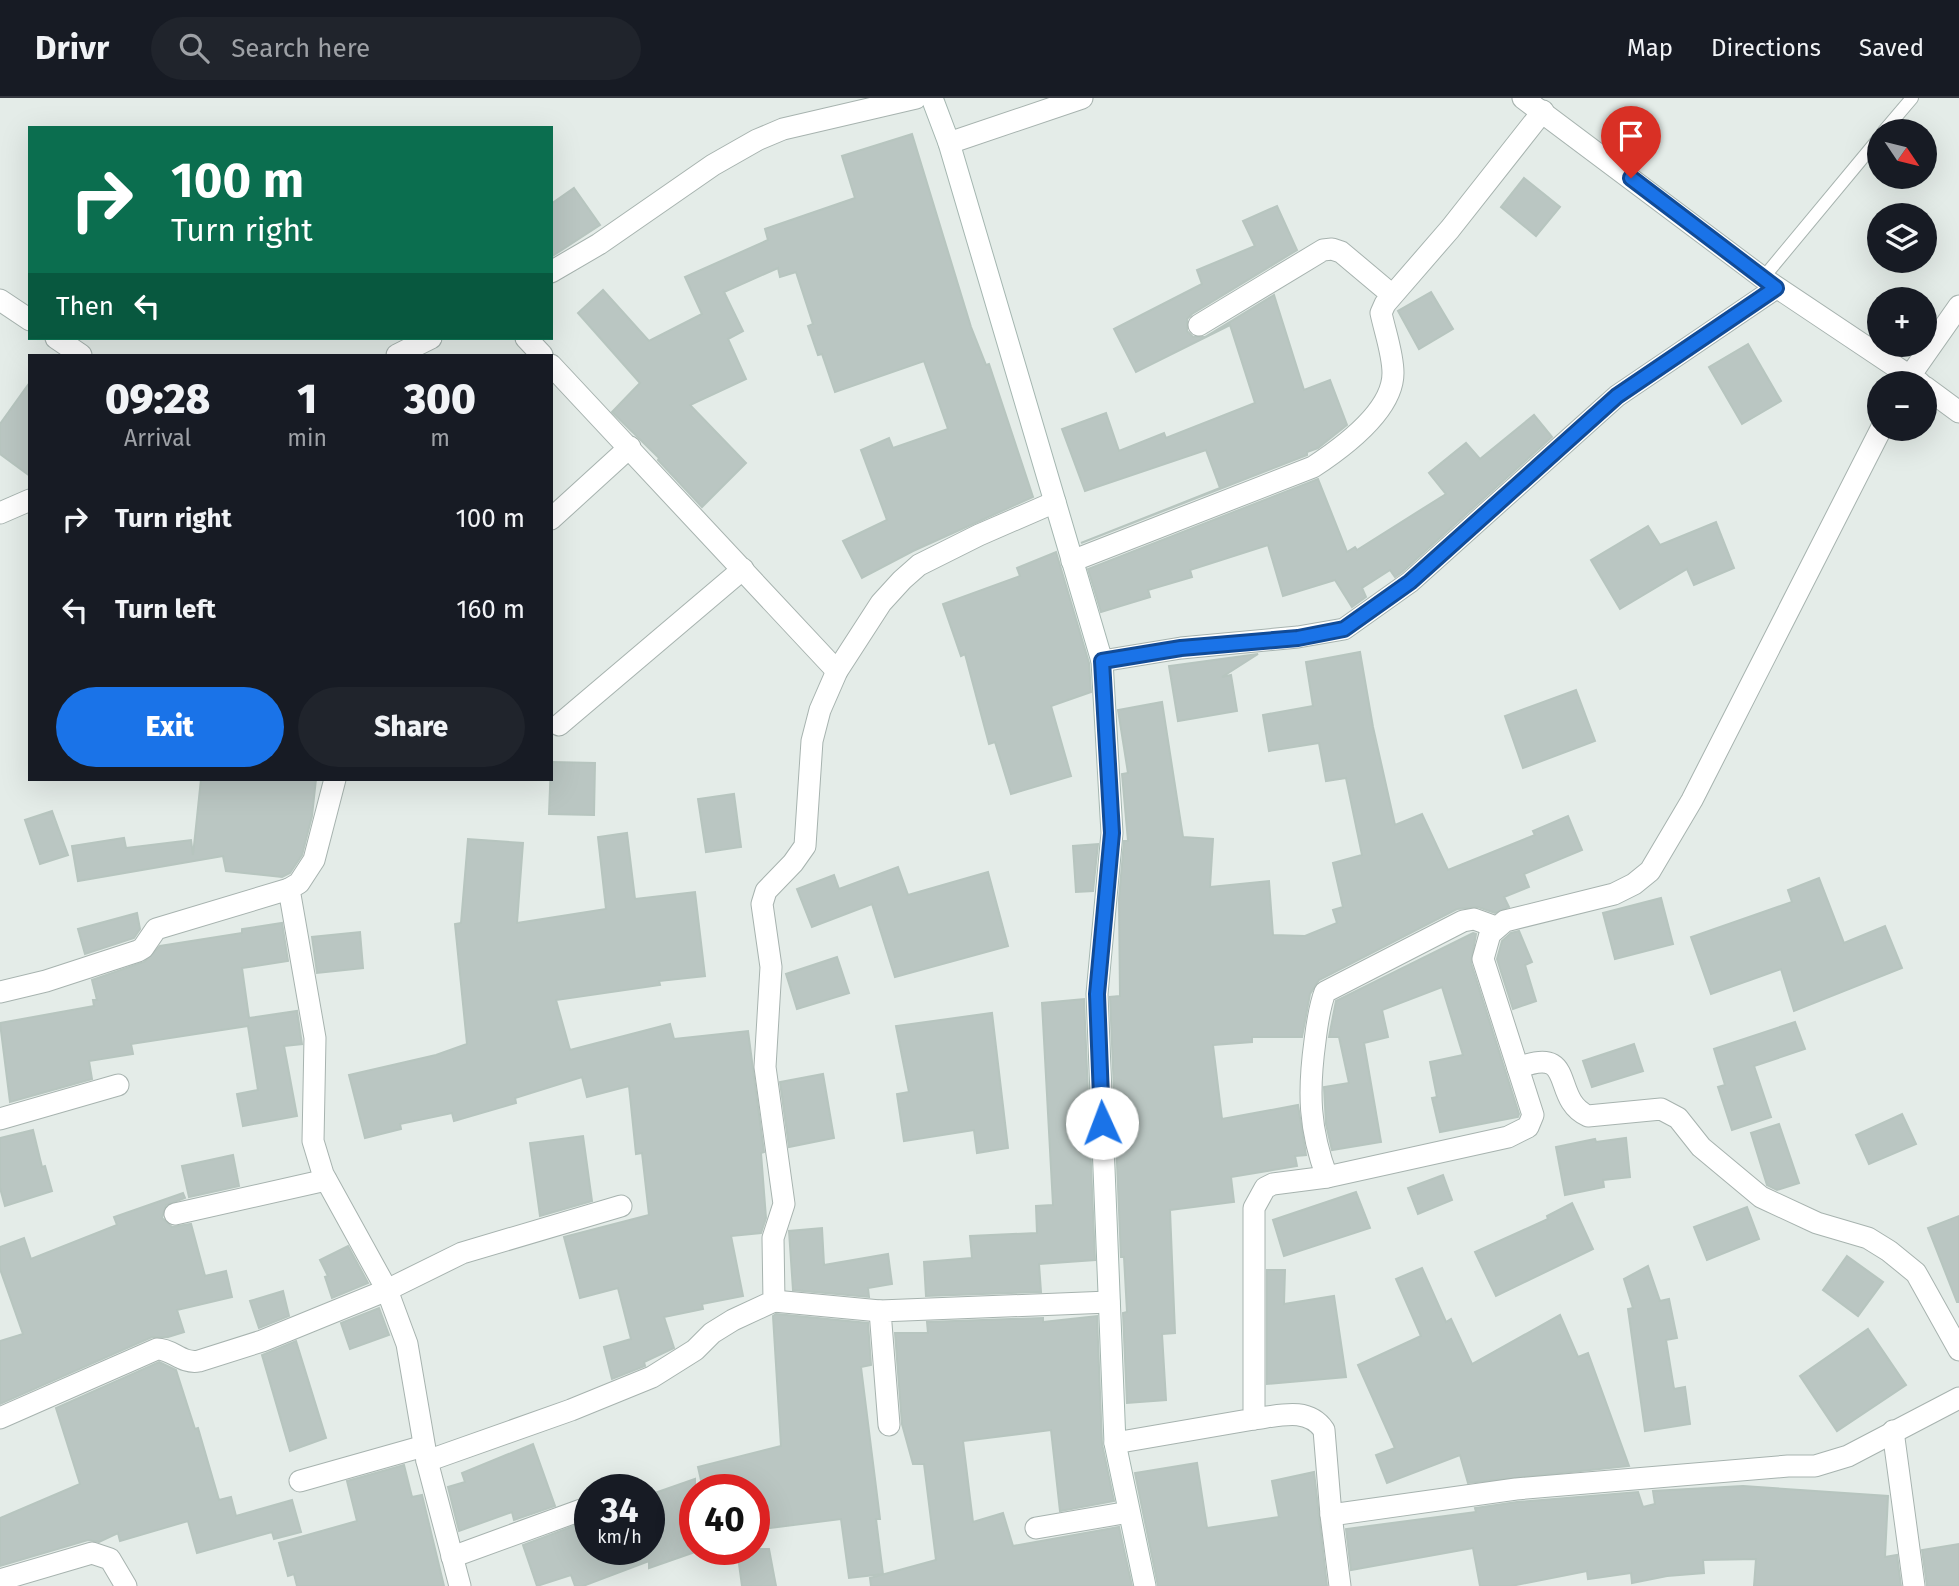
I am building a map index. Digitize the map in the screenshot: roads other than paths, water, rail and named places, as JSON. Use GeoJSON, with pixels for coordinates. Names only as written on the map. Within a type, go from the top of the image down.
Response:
{"type":"FeatureCollection","features":[{"type":"Feature","properties":{"kind":"street"},"geometry":{"type":"LineString","coordinates":[[553,271],[599,244],[713,165],[757,140],[783,129],[916,98]]}},
{"type":"Feature","properties":{"kind":"street"},"geometry":{"type":"LineString","coordinates":[[932,98],[949,144],[1102,661],[1112,833],[1097,994],[1115,1443],[1145,1586]]}},
{"type":"Feature","properties":{"kind":"street"},"geometry":{"type":"LineString","coordinates":[[949,144],[1082,98]]}},
{"type":"Feature","properties":{"kind":"street"},"geometry":{"type":"LineString","coordinates":[[1522,98],[1543,111],[1770,283],[1899,371]]}},
{"type":"Feature","properties":{"kind":"street"},"geometry":{"type":"LineString","coordinates":[[1072,561],[1314,467],[1342,448],[1363,428],[1390,389],[1393,373],[1381,313],[1391,294],[1450,229],[1543,111]]}},
{"type":"Feature","properties":{"kind":"street"},"geometry":{"type":"LineString","coordinates":[[1199,325],[1323,250],[1332,248],[1341,252],[1391,294]]}},
{"type":"Feature","properties":{"kind":"street"},"geometry":{"type":"LineString","coordinates":[[1102,661],[1181,648],[1298,638],[1344,629],[1410,582],[1617,396],[1770,283]]}},
{"type":"Feature","properties":{"kind":"street"},"geometry":{"type":"LineString","coordinates":[[0,300],[28,319]]}},
{"type":"Feature","properties":{"kind":"street"},"geometry":{"type":"LineString","coordinates":[[1921,371],[1959,306]]}},
{"type":"Feature","properties":{"kind":"street"},"geometry":{"type":"LineString","coordinates":[[59,340],[80,354]]}},
{"type":"Feature","properties":{"kind":"street"},"geometry":{"type":"LineString","coordinates":[[399,354],[427,340]]}},
{"type":"Feature","properties":{"kind":"street"},"geometry":{"type":"LineString","coordinates":[[528,340],[541,354]]}},
{"type":"Feature","properties":{"kind":"street"},"geometry":{"type":"LineString","coordinates":[[553,367],[837,670]]}},
{"type":"Feature","properties":{"kind":"street"},"geometry":{"type":"LineString","coordinates":[[1937,397],[1959,412]]}},
{"type":"Feature","properties":{"kind":"street"},"geometry":{"type":"LineString","coordinates":[[1254,1419],[1254,1208],[1265,1188],[1273,1184],[1327,1177],[1521,1132],[1528,1127],[1533,1115],[1483,959],[1490,934],[1505,921],[1614,894],[1634,884],[1650,871],[1692,800],[1875,441]]}},
{"type":"Feature","properties":{"kind":"street"},"geometry":{"type":"LineString","coordinates":[[553,517],[630,447]]}},
{"type":"Feature","properties":{"kind":"street"},"geometry":{"type":"LineString","coordinates":[[0,513],[28,501]]}},
{"type":"Feature","properties":{"kind":"street"},"geometry":{"type":"LineString","coordinates":[[774,1301],[773,1238],[784,1204],[765,1067],[771,967],[762,904],[766,891],[805,846],[811,741],[820,710],[837,670],[881,603],[919,565],[978,534],[1055,502]]}},
{"type":"Feature","properties":{"kind":"street"},"geometry":{"type":"LineString","coordinates":[[559,725],[743,569]]}},
{"type":"Feature","properties":{"kind":"street"},"geometry":{"type":"LineString","coordinates":[[0,992],[46,981],[138,951],[156,929],[289,889],[299,883],[314,860],[334,781]]}},
{"type":"Feature","properties":{"kind":"street"},"geometry":{"type":"LineString","coordinates":[[289,889],[315,1038],[313,1141],[326,1180],[387,1290],[407,1343],[426,1453],[460,1586]]}},
{"type":"Feature","properties":{"kind":"street"},"geometry":{"type":"LineString","coordinates":[[1327,1177],[1315,1144],[1309,1101],[1319,1012],[1325,992],[1463,921],[1474,919],[1496,927]]}},
{"type":"Feature","properties":{"kind":"street"},"geometry":{"type":"LineString","coordinates":[[1518,1068],[1537,1060],[1547,1060],[1553,1064],[1572,1104],[1588,1116],[1661,1109],[1670,1112],[1701,1147],[1760,1197],[1817,1223],[1868,1238],[1889,1251],[1916,1273],[1959,1350]]}},
{"type":"Feature","properties":{"kind":"street"},"geometry":{"type":"LineString","coordinates":[[0,1119],[118,1085]]}},
{"type":"Feature","properties":{"kind":"street"},"geometry":{"type":"LineString","coordinates":[[175,1213],[326,1180]]}},
{"type":"Feature","properties":{"kind":"street"},"geometry":{"type":"LineString","coordinates":[[0,1418],[157,1349],[165,1349],[189,1363],[199,1361],[262,1341],[387,1290],[462,1253],[621,1206]]}},
{"type":"Feature","properties":{"kind":"street"},"geometry":{"type":"LineString","coordinates":[[300,1480],[426,1453],[571,1410],[652,1377],[695,1350],[712,1333],[774,1301],[880,1311],[1109,1302]]}},
{"type":"Feature","properties":{"kind":"street"},"geometry":{"type":"LineString","coordinates":[[880,1311],[889,1425]]}},
{"type":"Feature","properties":{"kind":"street"},"geometry":{"type":"LineString","coordinates":[[1331,1515],[1516,1489],[1815,1466],[1848,1456],[1959,1398]]}},
{"type":"Feature","properties":{"kind":"street"},"geometry":{"type":"LineString","coordinates":[[1115,1443],[1254,1419],[1296,1414],[1312,1416],[1324,1430],[1340,1586]]}},
{"type":"Feature","properties":{"kind":"street"},"geometry":{"type":"LineString","coordinates":[[1894,1431],[1914,1586]]}},
{"type":"Feature","properties":{"kind":"street"},"geometry":{"type":"LineString","coordinates":[[452,1557],[574,1513]]}},
{"type":"Feature","properties":{"kind":"street"},"geometry":{"type":"LineString","coordinates":[[1036,1528],[1129,1513]]}},
{"type":"Feature","properties":{"kind":"street"},"geometry":{"type":"LineString","coordinates":[[0,1580],[92,1553],[110,1559],[127,1586]]}},
{"type":"Feature","properties":{"kind":"lane"},"geometry":{"type":"LineString","coordinates":[[1894,119],[1912,98]]}},
{"type":"Feature","properties":{"kind":"lane"},"geometry":{"type":"LineString","coordinates":[[1770,283],[1867,154]]}}]}
